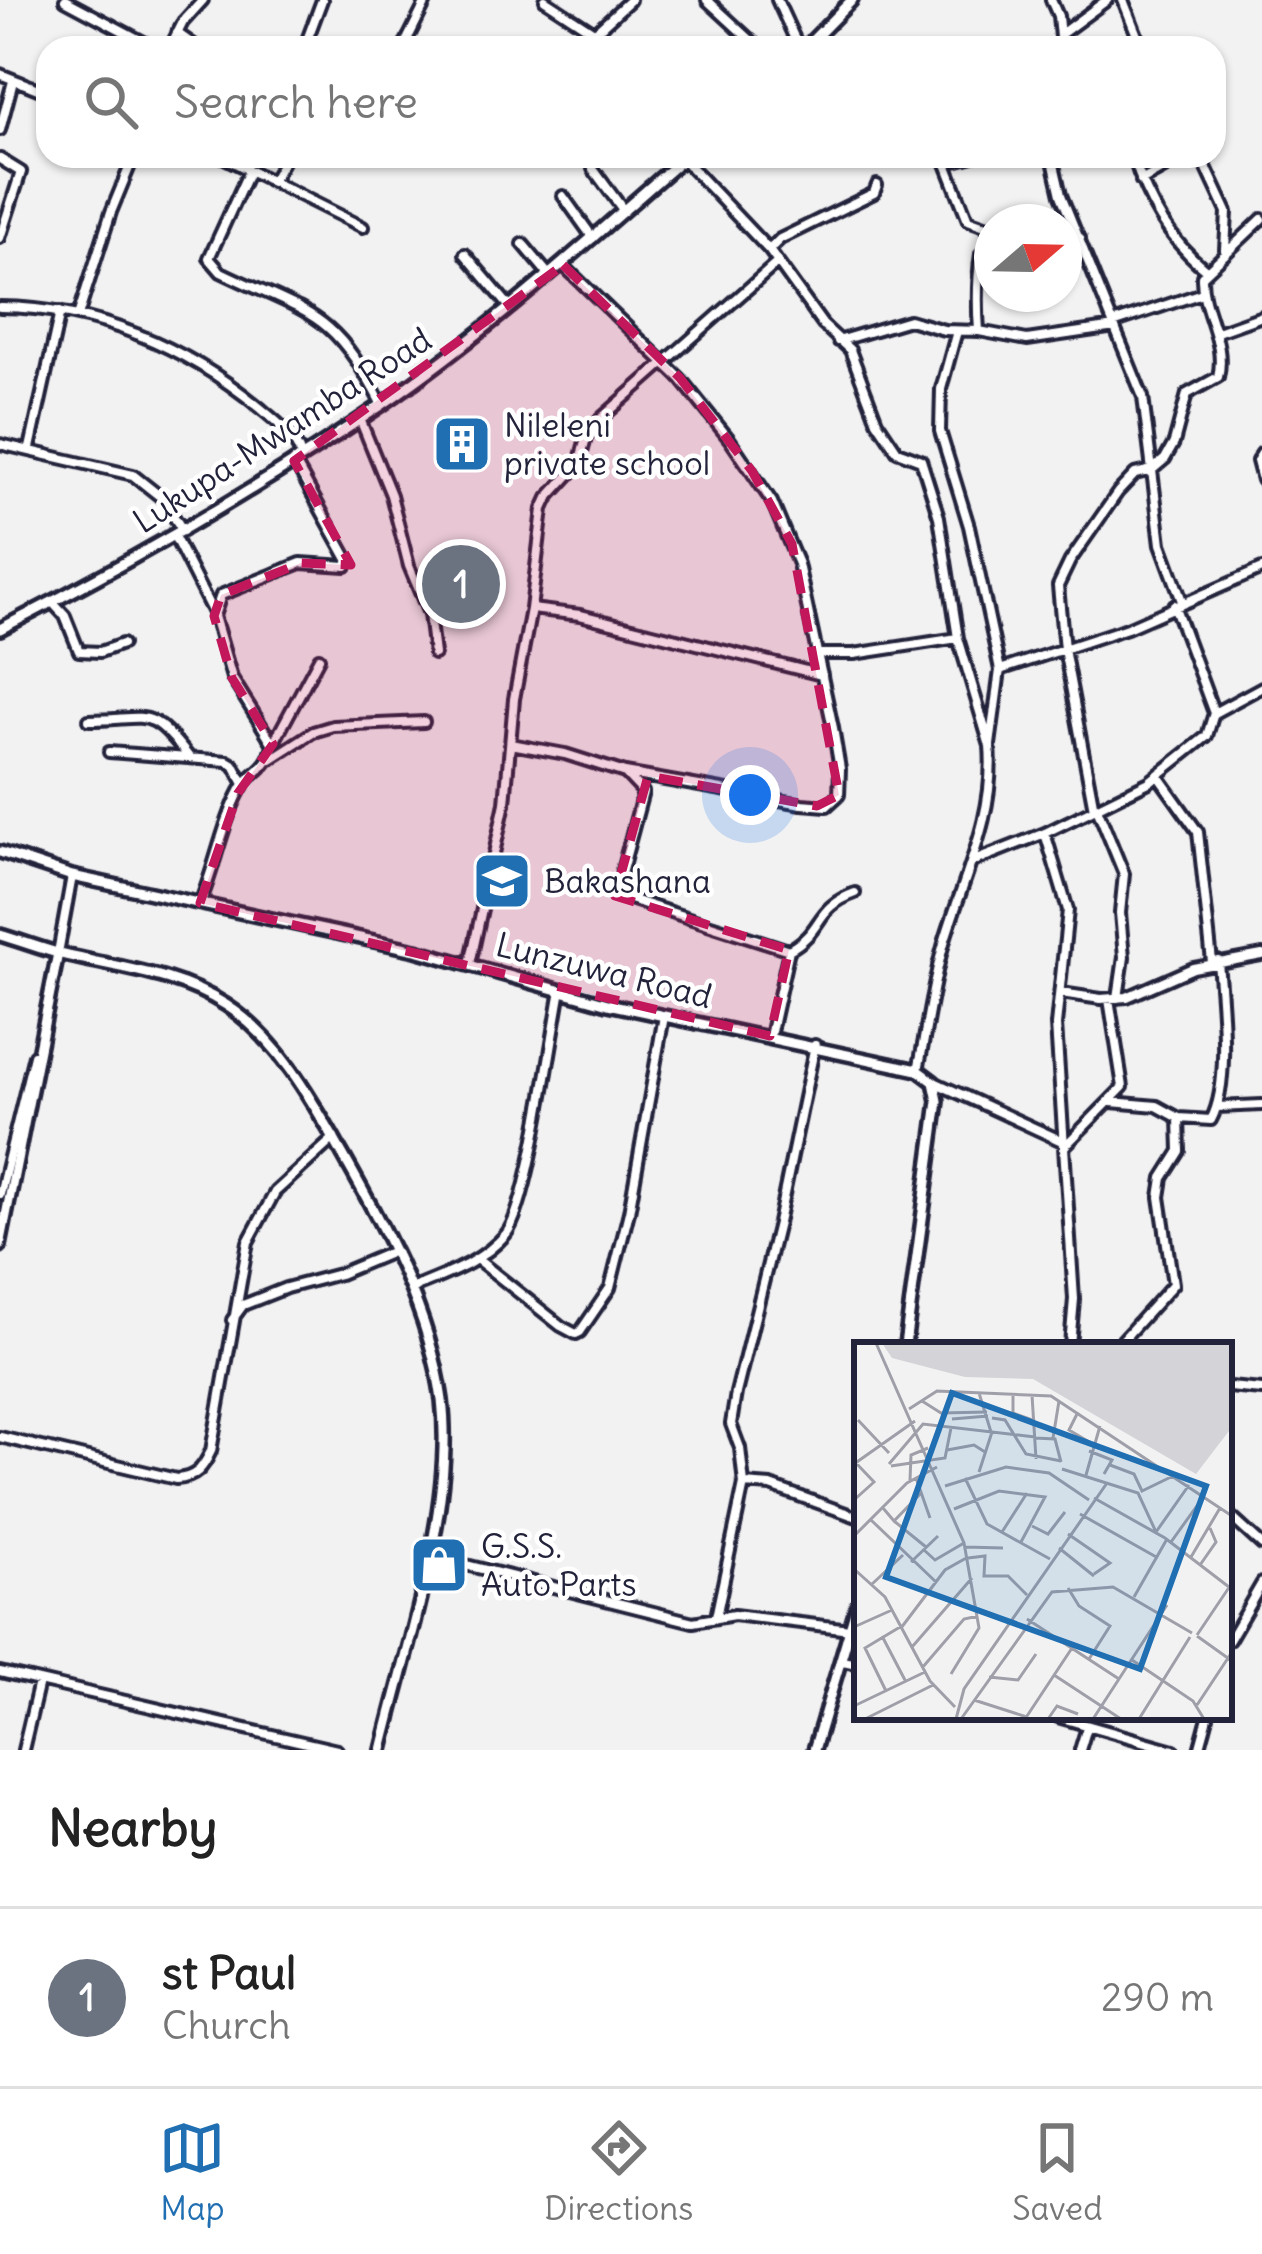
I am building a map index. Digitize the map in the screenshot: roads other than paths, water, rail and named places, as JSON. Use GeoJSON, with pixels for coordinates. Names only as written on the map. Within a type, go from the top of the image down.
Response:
{"type":"FeatureCollection","features":[{"type":"Feature","properties":{"kind":"street"},"geometry":{"type":"LineString","coordinates":[[65,0],[132,36]]}},
{"type":"Feature","properties":{"kind":"street"},"geometry":{"type":"LineString","coordinates":[[175,36],[203,0]]}},
{"type":"Feature","properties":{"kind":"street"},"geometry":{"type":"LineString","coordinates":[[308,36],[322,0]]}},
{"type":"Feature","properties":{"kind":"street"},"geometry":{"type":"LineString","coordinates":[[409,36],[428,0]]}},
{"type":"Feature","properties":{"kind":"street"},"geometry":{"type":"LineString","coordinates":[[545,0],[595,32]]}},
{"type":"Feature","properties":{"kind":"street"},"geometry":{"type":"LineString","coordinates":[[591,36],[630,0]]}},
{"type":"Feature","properties":{"kind":"street"},"geometry":{"type":"LineString","coordinates":[[707,0],[745,36]]}},
{"type":"Feature","properties":{"kind":"street"},"geometry":{"type":"LineString","coordinates":[[777,0],[796,36]]}},
{"type":"Feature","properties":{"kind":"street"},"geometry":{"type":"LineString","coordinates":[[814,36],[852,0]]}},
{"type":"Feature","properties":{"kind":"street"},"geometry":{"type":"LineString","coordinates":[[1051,0],[1061,34],[1107,0]]}},
{"type":"Feature","properties":{"kind":"street"},"geometry":{"type":"LineString","coordinates":[[1123,0],[1137,36]]}},
{"type":"Feature","properties":{"kind":"street"},"geometry":{"type":"LineString","coordinates":[[177,32],[182,36]]}},
{"type":"Feature","properties":{"kind":"street"},"geometry":{"type":"LineString","coordinates":[[0,74],[36,89]]}},
{"type":"Feature","properties":{"kind":"street"},"geometry":{"type":"LineString","coordinates":[[0,130],[14,81]]}},
{"type":"Feature","properties":{"kind":"street"},"geometry":{"type":"LineString","coordinates":[[0,159],[21,172],[0,238]]}},
{"type":"Feature","properties":{"kind":"street"},"geometry":{"type":"LineString","coordinates":[[79,316],[129,168]]}},
{"type":"Feature","properties":{"kind":"street"},"geometry":{"type":"LineString","coordinates":[[243,168],[363,226]]}},
{"type":"Feature","properties":{"kind":"street"},"geometry":{"type":"LineString","coordinates":[[272,182],[280,168]]}},
{"type":"Feature","properties":{"kind":"street"},"geometry":{"type":"LineString","coordinates":[[694,168],[850,350],[877,421],[897,451],[916,456],[928,472],[958,638],[990,746]]}},
{"type":"Feature","properties":{"kind":"street"},"geometry":{"type":"LineString","coordinates":[[948,168],[968,220],[974,222]]}},
{"type":"Feature","properties":{"kind":"street"},"geometry":{"type":"LineString","coordinates":[[1055,168],[1065,204]]}},
{"type":"Feature","properties":{"kind":"street"},"geometry":{"type":"LineString","coordinates":[[1137,168],[1174,242],[1205,269]]}},
{"type":"Feature","properties":{"kind":"street"},"geometry":{"type":"LineString","coordinates":[[1141,181],[1164,168]]}},
{"type":"Feature","properties":{"kind":"street"},"geometry":{"type":"LineString","coordinates":[[1207,168],[1227,212],[1225,251]]}},
{"type":"Feature","properties":{"kind":"street"},"geometry":{"type":"LineString","coordinates":[[593,169],[624,212]]}},
{"type":"Feature","properties":{"kind":"street","name":"Lukupa-Mwamba Road"},"geometry":{"type":"LineString","coordinates":[[0,629],[179,534],[382,404],[550,276],[671,169]]}},
{"type":"Feature","properties":{"kind":"street"},"geometry":{"type":"LineString","coordinates":[[249,171],[210,263],[306,310],[337,333],[360,362],[382,404]]}},
{"type":"Feature","properties":{"kind":"street"},"geometry":{"type":"LineString","coordinates":[[769,250],[780,239],[871,194],[877,185]]}},
{"type":"Feature","properties":{"kind":"street"},"geometry":{"type":"LineString","coordinates":[[563,196],[592,238]]}},
{"type":"Feature","properties":{"kind":"street"},"geometry":{"type":"LineString","coordinates":[[1063,1144],[1123,1088],[1113,999],[1125,947],[1120,913],[1124,874],[1096,808],[1064,649],[1058,600],[1061,576],[1118,492],[1139,471],[1153,470],[1174,443],[1187,394],[1218,377],[1217,332],[1202,293],[1205,269],[1262,218]]}},
{"type":"Feature","properties":{"kind":"street"},"geometry":{"type":"LineString","coordinates":[[973,862],[1045,833],[1158,776],[1207,736],[1214,713],[1161,544],[1146,409],[1082,243]]}},
{"type":"Feature","properties":{"kind":"street"},"geometry":{"type":"LineString","coordinates":[[523,244],[550,276]]}},
{"type":"Feature","properties":{"kind":"street"},"geometry":{"type":"LineString","coordinates":[[465,254],[509,307]]}},
{"type":"Feature","properties":{"kind":"street"},"geometry":{"type":"LineString","coordinates":[[470,964],[505,803],[514,699],[548,498],[579,464],[586,438],[597,422],[777,263]]}},
{"type":"Feature","properties":{"kind":"street"},"geometry":{"type":"LineString","coordinates":[[512,744],[625,772],[827,806],[839,795],[818,654],[792,544],[772,502],[710,412],[562,265]]}},
{"type":"Feature","properties":{"kind":"street"},"geometry":{"type":"LineString","coordinates":[[838,341],[909,320],[1027,340],[1114,325],[1202,293]]}},
{"type":"Feature","properties":{"kind":"street"},"geometry":{"type":"LineString","coordinates":[[0,307],[79,316],[188,356],[288,433],[349,563],[287,567],[224,593],[214,616]]}},
{"type":"Feature","properties":{"kind":"street"},"geometry":{"type":"LineString","coordinates":[[30,448],[59,312]]}},
{"type":"Feature","properties":{"kind":"street"},"geometry":{"type":"LineString","coordinates":[[978,312],[979,331]]}},
{"type":"Feature","properties":{"kind":"street"},"geometry":{"type":"LineString","coordinates":[[1217,332],[1262,316]]}},
{"type":"Feature","properties":{"kind":"street"},"geometry":{"type":"LineString","coordinates":[[918,1070],[938,965],[973,862],[991,780],[990,746],[1000,670],[969,526],[940,431],[941,389],[957,331]]}},
{"type":"Feature","properties":{"kind":"street"},"geometry":{"type":"LineString","coordinates":[[360,418],[374,446],[409,566],[429,614],[434,654]]}},
{"type":"Feature","properties":{"kind":"street"},"geometry":{"type":"LineString","coordinates":[[0,444],[133,475],[162,498],[214,616],[232,678],[272,744]]}},
{"type":"Feature","properties":{"kind":"street"},"geometry":{"type":"LineString","coordinates":[[1262,453],[1257,461],[1262,480]]}},
{"type":"Feature","properties":{"kind":"street"},"geometry":{"type":"LineString","coordinates":[[1000,670],[1127,628],[1262,568]]}},
{"type":"Feature","properties":{"kind":"street"},"geometry":{"type":"LineString","coordinates":[[53,602],[65,616],[79,652],[100,652],[122,644]]}},
{"type":"Feature","properties":{"kind":"street"},"geometry":{"type":"LineString","coordinates":[[531,609],[580,615],[822,675]]}},
{"type":"Feature","properties":{"kind":"street"},"geometry":{"type":"LineString","coordinates":[[818,654],[854,654],[958,638]]}},
{"type":"Feature","properties":{"kind":"street"},"geometry":{"type":"LineString","coordinates":[[270,759],[272,744],[319,658]]}},
{"type":"Feature","properties":{"kind":"street"},"geometry":{"type":"LineString","coordinates":[[1214,713],[1262,687]]}},
{"type":"Feature","properties":{"kind":"street"},"geometry":{"type":"LineString","coordinates":[[89,720],[141,715],[155,719],[188,756]]}},
{"type":"Feature","properties":{"kind":"street"},"geometry":{"type":"LineString","coordinates":[[200,903],[244,784],[270,759],[313,732],[333,726],[424,722]]}},
{"type":"Feature","properties":{"kind":"street"},"geometry":{"type":"LineString","coordinates":[[109,752],[227,761],[244,784]]}},
{"type":"Feature","properties":{"kind":"street"},"geometry":{"type":"LineString","coordinates":[[625,772],[644,792],[619,881],[620,896],[788,950]]}},
{"type":"Feature","properties":{"kind":"street"},"geometry":{"type":"LineString","coordinates":[[1111,1102],[1161,1107],[1179,1118],[1206,1122],[1217,1107],[1222,1041],[1198,832],[1158,776]]}},
{"type":"Feature","properties":{"kind":"street"},"geometry":{"type":"LineString","coordinates":[[1045,833],[1068,910],[1056,1025],[1074,1299],[1070,1342]]}},
{"type":"Feature","properties":{"kind":"street","name":"Lunzuwa Road"},"geometry":{"type":"LineString","coordinates":[[0,852],[72,876],[470,964],[664,1016],[918,1070],[934,1082]]}},
{"type":"Feature","properties":{"kind":"street"},"geometry":{"type":"LineString","coordinates":[[0,1246],[72,876]]}},
{"type":"Feature","properties":{"kind":"street"},"geometry":{"type":"LineString","coordinates":[[770,1036],[788,950],[813,933],[829,905],[855,893]]}},
{"type":"Feature","properties":{"kind":"street"},"geometry":{"type":"LineString","coordinates":[[0,935],[154,974],[225,1004],[274,1048],[334,1138],[394,1250],[436,1371],[442,1403],[440,1490],[382,1750]]}},
{"type":"Feature","properties":{"kind":"street"},"geometry":{"type":"LineString","coordinates":[[0,1194],[58,953]]}},
{"type":"Feature","properties":{"kind":"street"},"geometry":{"type":"LineString","coordinates":[[1061,993],[1113,999],[1215,962],[1262,955]]}},
{"type":"Feature","properties":{"kind":"street"},"geometry":{"type":"LineString","coordinates":[[411,1289],[478,1260],[503,1237],[516,1211],[561,990]]}},
{"type":"Feature","properties":{"kind":"street"},"geometry":{"type":"LineString","coordinates":[[478,1260],[561,1325],[580,1332],[610,1288],[632,1196],[664,1016]]}},
{"type":"Feature","properties":{"kind":"street"},"geometry":{"type":"LineString","coordinates":[[716,1618],[744,1484],[731,1424],[815,1045]]}},
{"type":"Feature","properties":{"kind":"street"},"geometry":{"type":"LineString","coordinates":[[934,1082],[1063,1144]]}},
{"type":"Feature","properties":{"kind":"street"},"geometry":{"type":"LineString","coordinates":[[905,1342],[938,1101],[934,1082]]}},
{"type":"Feature","properties":{"kind":"street"},"geometry":{"type":"LineString","coordinates":[[1217,1107],[1262,1105]]}},
{"type":"Feature","properties":{"kind":"street"},"geometry":{"type":"LineString","coordinates":[[1121,1342],[1173,1284],[1160,1197],[1163,1178],[1180,1151],[1179,1118]]}},
{"type":"Feature","properties":{"kind":"street"},"geometry":{"type":"LineString","coordinates":[[0,1437],[176,1479],[195,1474],[211,1451],[245,1249],[263,1209],[302,1163],[334,1138]]}},
{"type":"Feature","properties":{"kind":"street"},"geometry":{"type":"LineString","coordinates":[[231,1321],[243,1305],[339,1274],[394,1250]]}},
{"type":"Feature","properties":{"kind":"street"},"geometry":{"type":"LineString","coordinates":[[1232,1387],[1262,1390]]}},
{"type":"Feature","properties":{"kind":"street"},"geometry":{"type":"LineString","coordinates":[[744,1484],[771,1486],[854,1516]]}},
{"type":"Feature","properties":{"kind":"street"},"geometry":{"type":"LineString","coordinates":[[1232,1518],[1262,1545]]}},
{"type":"Feature","properties":{"kind":"street"},"geometry":{"type":"LineString","coordinates":[[428,1556],[684,1621],[746,1616],[850,1629]]}},
{"type":"Feature","properties":{"kind":"street"},"geometry":{"type":"LineString","coordinates":[[1232,1635],[1262,1582]]}},
{"type":"Feature","properties":{"kind":"street"},"geometry":{"type":"LineString","coordinates":[[814,1750],[854,1615]]}},
{"type":"Feature","properties":{"kind":"street"},"geometry":{"type":"LineString","coordinates":[[843,1661],[854,1663]]}},
{"type":"Feature","properties":{"kind":"street"},"geometry":{"type":"LineString","coordinates":[[0,1672],[337,1750]]}},
{"type":"Feature","properties":{"kind":"street"},"geometry":{"type":"LineString","coordinates":[[23,1750],[39,1682]]}},
{"type":"Feature","properties":{"kind":"street"},"geometry":{"type":"LineString","coordinates":[[1067,1720],[1174,1750]]}},
{"type":"Feature","properties":{"kind":"street"},"geometry":{"type":"LineString","coordinates":[[1198,1750],[1207,1720]]}},
{"type":"Feature","properties":{"kind":"street"},"geometry":{"type":"LineString","coordinates":[[1080,1750],[1087,1727]]}},
{"type":"Feature","properties":{"kind":"place","name":"Nileleni private school"},"geometry":{"type":"Point","coordinates":[462,444]}},
{"type":"Feature","properties":{"kind":"place","name":"st Paul"},"geometry":{"type":"Point","coordinates":[461,584]}},
{"type":"Feature","properties":{"kind":"place","name":"Bakashana"},"geometry":{"type":"Point","coordinates":[502,881]}},
{"type":"Feature","properties":{"kind":"place","name":"G.S.S. Auto Parts"},"geometry":{"type":"Point","coordinates":[439,1565]}}]}
